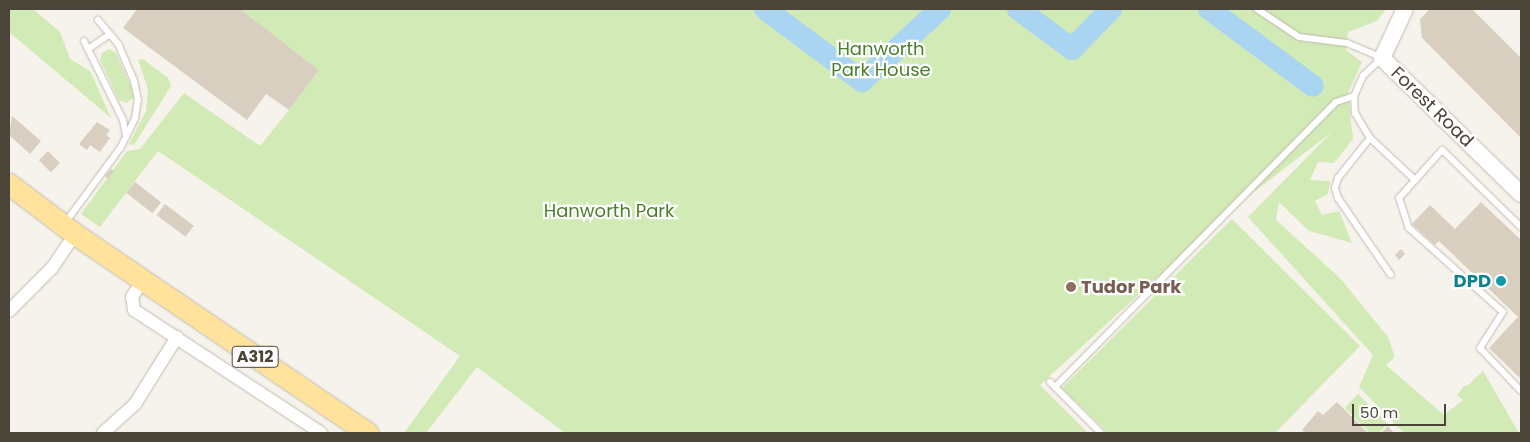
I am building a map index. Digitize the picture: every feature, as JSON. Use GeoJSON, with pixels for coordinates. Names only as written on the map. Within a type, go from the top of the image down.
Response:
{"type":"FeatureCollection","features":[{"type":"Feature","properties":{"kind":"main road","name":"A312"},"geometry":{"type":"LineString","coordinates":[[9,184],[69,230],[368,433]]}},
{"type":"Feature","properties":{"kind":"street","name":"Forest Road"},"geometry":{"type":"LineString","coordinates":[[1405,9],[1382,58],[1521,194]]}},
{"type":"Feature","properties":{"kind":"street"},"geometry":{"type":"LineString","coordinates":[[9,311],[52,268],[69,230]]}},
{"type":"Feature","properties":{"kind":"street"},"geometry":{"type":"LineString","coordinates":[[142,280],[132,297],[134,310],[321,433]]}},
{"type":"Feature","properties":{"kind":"street"},"geometry":{"type":"LineString","coordinates":[[103,433],[135,404],[176,336]]}},
{"type":"Feature","properties":{"kind":"lane"},"geometry":{"type":"LineString","coordinates":[[1257,9],[1299,37],[1347,44],[1382,58],[1363,76],[1354,96],[1354,113],[1370,138],[1415,180]]}},
{"type":"Feature","properties":{"kind":"lane"},"geometry":{"type":"LineString","coordinates":[[69,230],[126,138],[138,100],[134,80],[119,45],[98,20]]}},
{"type":"Feature","properties":{"kind":"lane"},"geometry":{"type":"LineString","coordinates":[[88,49],[109,34]]}},
{"type":"Feature","properties":{"kind":"lane"},"geometry":{"type":"LineString","coordinates":[[84,41],[122,120],[126,138]]}},
{"type":"Feature","properties":{"kind":"lane"},"geometry":{"type":"LineString","coordinates":[[1101,433],[1052,384],[1336,102],[1354,96]]}},
{"type":"Feature","properties":{"kind":"lane"},"geometry":{"type":"LineString","coordinates":[[1370,138],[1349,163],[1335,188],[1338,198],[1391,275]]}},
{"type":"Feature","properties":{"kind":"lane"},"geometry":{"type":"LineString","coordinates":[[1521,227],[1442,150],[1399,198],[1409,228],[1503,312],[1480,348],[1521,391]]}},
{"type":"Feature","properties":{"kind":"green space"},"geometry":{"type":"Polygon","coordinates":[[[9,9],[33,9],[60,32],[70,59],[90,71],[111,118],[9,32],[9,9]]]}},
{"type":"Feature","properties":{"kind":"green space","name":"Hanworth Park"},"geometry":{"type":"Polygon","coordinates":[[[240,9],[1386,9],[1377,21],[1348,32],[1346,50],[1362,62],[1348,93],[1353,139],[1334,163],[1318,162],[1310,180],[1330,181],[1328,194],[1315,201],[1322,215],[1339,211],[1352,243],[1309,231],[1279,202],[1276,220],[1340,278],[1388,337],[1395,357],[1386,365],[1444,415],[1463,400],[1457,395],[1464,386],[1468,385],[1483,371],[1519,433],[1404,433],[1359,387],[1373,355],[1248,217],[1332,132],[1234,207],[1040,385],[1088,433],[565,433],[477,367],[426,433],[404,433],[460,356],[158,151],[100,227],[81,214],[127,151],[140,149],[184,93],[260,146],[289,110],[319,70],[240,9]]]}},
{"type":"Feature","properties":{"kind":"green space"},"geometry":{"type":"Polygon","coordinates":[[[109,49],[116,53],[133,91],[133,98],[126,103],[119,100],[100,60],[102,53],[109,49]]]}},
{"type":"Feature","properties":{"kind":"green space"},"geometry":{"type":"Polygon","coordinates":[[[143,59],[168,78],[171,86],[134,145],[129,144],[146,111],[148,89],[138,60],[143,59]]]}},
{"type":"Feature","properties":{"kind":"green space"},"geometry":{"type":"Polygon","coordinates":[[[1232,219],[1360,346],[1275,433],[1108,433],[1062,388],[1232,219]]]}},
{"type":"Feature","properties":{"kind":"green space"},"geometry":{"type":"Polygon","coordinates":[[[1358,394],[1388,424],[1379,433],[1370,433],[1345,408],[1358,394]]]}},
{"type":"Feature","properties":{"kind":"building"},"geometry":{"type":"Polygon","coordinates":[[[137,9],[240,9],[319,70],[289,110],[266,94],[247,120],[123,28],[137,9]]]}},
{"type":"Feature","properties":{"kind":"building"},"geometry":{"type":"Polygon","coordinates":[[[1430,9],[1472,9],[1521,58],[1521,138],[1422,38],[1420,19],[1430,9]]]}},
{"type":"Feature","properties":{"kind":"building"},"geometry":{"type":"Polygon","coordinates":[[[12,116],[41,141],[30,154],[9,135],[12,116]]]}},
{"type":"Feature","properties":{"kind":"building"},"geometry":{"type":"Polygon","coordinates":[[[97,122],[110,130],[106,135],[110,138],[100,152],[90,145],[87,150],[79,144],[97,122]]]}},
{"type":"Feature","properties":{"kind":"building"},"geometry":{"type":"Polygon","coordinates":[[[48,151],[60,163],[51,172],[39,160],[48,151]]]}},
{"type":"Feature","properties":{"kind":"building"},"geometry":{"type":"Polygon","coordinates":[[[111,169],[114,171],[108,179],[105,176],[111,169]]]}},
{"type":"Feature","properties":{"kind":"building"},"geometry":{"type":"Polygon","coordinates":[[[135,182],[161,202],[152,213],[126,193],[135,182]]]}},
{"type":"Feature","properties":{"kind":"building","name":"DPD"},"geometry":{"type":"Polygon","coordinates":[[[1481,202],[1521,240],[1521,379],[1489,348],[1518,317],[1439,241],[1435,245],[1412,224],[1430,205],[1455,229],[1481,202]]]}},
{"type":"Feature","properties":{"kind":"building"},"geometry":{"type":"Polygon","coordinates":[[[165,204],[194,226],[185,237],[157,215],[165,204]]]}},
{"type":"Feature","properties":{"kind":"building"},"geometry":{"type":"Polygon","coordinates":[[[1401,249],[1405,254],[1399,260],[1395,255],[1401,249]]]}},
{"type":"Feature","properties":{"kind":"building"},"geometry":{"type":"Polygon","coordinates":[[[1337,402],[1368,433],[1305,433],[1302,430],[1318,411],[1323,415],[1337,402]]]}},
{"type":"Feature","properties":{"kind":"building"},"geometry":{"type":"Polygon","coordinates":[[[1388,426],[1394,433],[1381,433],[1388,426]]]}},
{"type":"Feature","properties":{"kind":"waterway"},"geometry":{"type":"LineString","coordinates":[[765,9],[862,81],[940,9]]}},
{"type":"Feature","properties":{"kind":"waterway"},"geometry":{"type":"LineString","coordinates":[[1018,9],[1072,49],[1111,9]]}},
{"type":"Feature","properties":{"kind":"waterway"},"geometry":{"type":"LineString","coordinates":[[1209,9],[1313,86]]}},
{"type":"Feature","properties":{"kind":"place","name":"DPD"},"geometry":{"type":"Point","coordinates":[1501,281]}},
{"type":"Feature","properties":{"kind":"place","name":"Tudor Park"},"geometry":{"type":"Point","coordinates":[1071,287]}},
{"type":"Feature","properties":{"kind":"park label","name":"Hanworth Park House"},"geometry":{"type":"Point","coordinates":[881,60]}}]}
